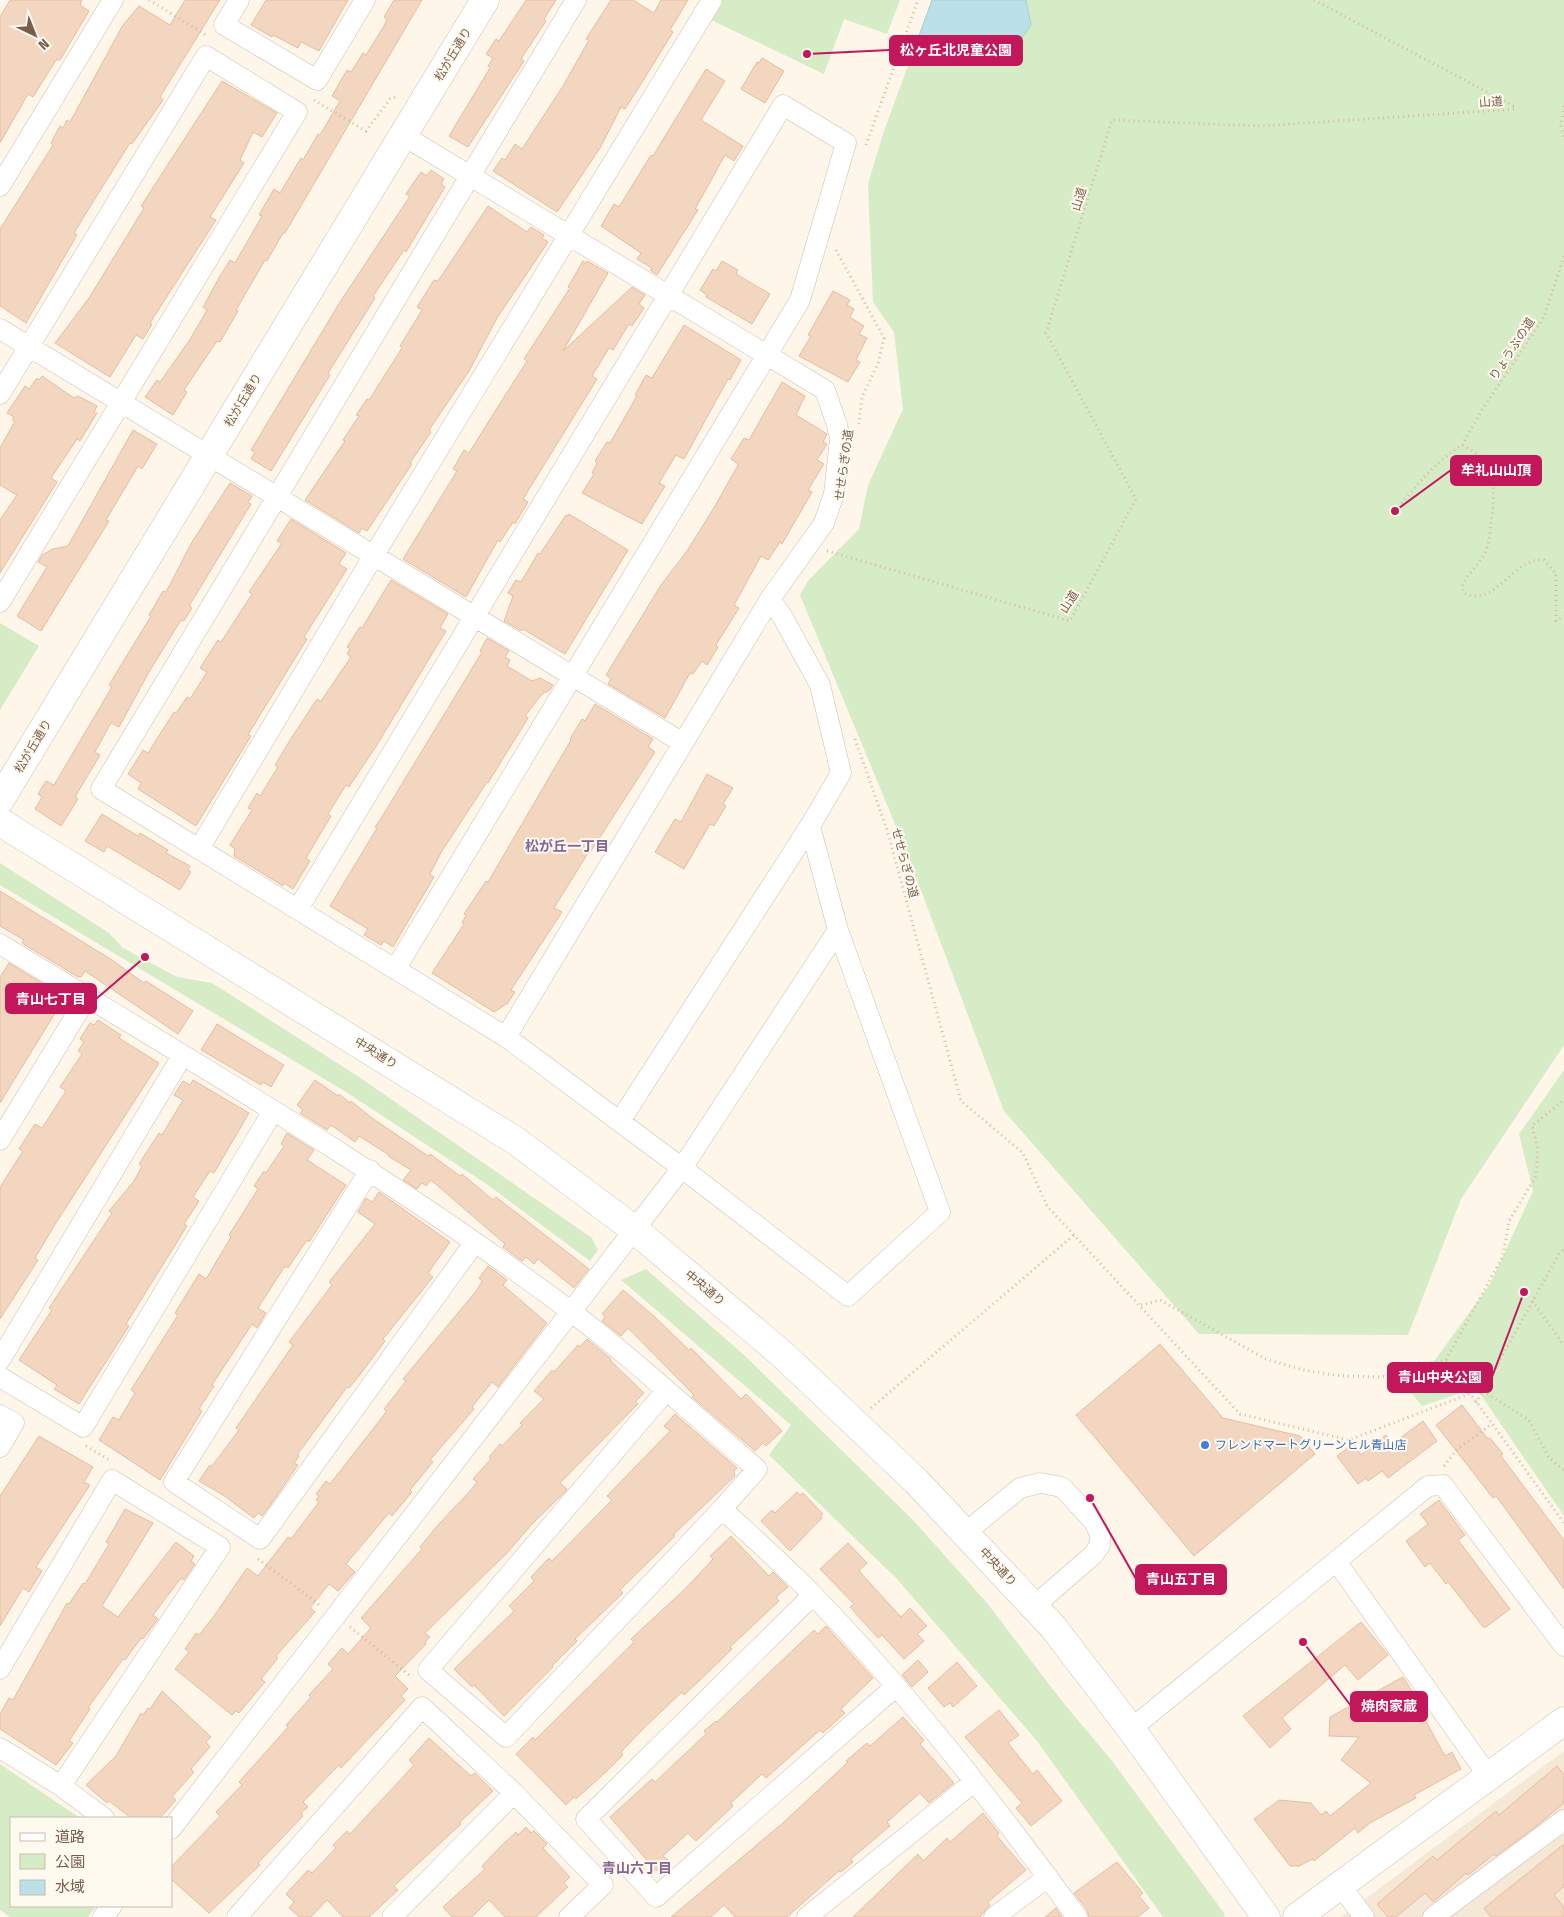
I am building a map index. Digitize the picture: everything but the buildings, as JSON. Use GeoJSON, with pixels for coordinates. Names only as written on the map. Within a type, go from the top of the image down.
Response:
{"type":"FeatureCollection","features":[{"type":"Feature","properties":{"kind":"street"},"geometry":{"type":"LineString","coordinates":[[0,186],[113,0]]}},
{"type":"Feature","properties":{"kind":"street"},"geometry":{"type":"LineString","coordinates":[[239,0],[224,25],[317,80],[366,0]]}},
{"type":"Feature","properties":{"kind":"street","name":"松が丘通り"},"geometry":{"type":"LineString","coordinates":[[0,800],[485,0]]}},
{"type":"Feature","properties":{"kind":"street"},"geometry":{"type":"LineString","coordinates":[[576,0],[101,789],[506,1037],[620,1121],[848,1296],[940,1212],[838,930],[810,826]]}},
{"type":"Feature","properties":{"kind":"street"},"geometry":{"type":"LineString","coordinates":[[199,849],[374,555],[571,235],[712,0]]}},
{"type":"Feature","properties":{"kind":"street"},"geometry":{"type":"LineString","coordinates":[[0,394],[206,56],[298,112],[0,602]]}},
{"type":"Feature","properties":{"kind":"street"},"geometry":{"type":"LineString","coordinates":[[298,909],[783,105],[846,143],[800,300],[396,968]]}},
{"type":"Feature","properties":{"kind":"street"},"geometry":{"type":"LineString","coordinates":[[404,136],[571,235],[668,296],[825,390],[840,439],[834,494],[824,523],[770,599],[506,1037]]}},
{"type":"Feature","properties":{"kind":"street"},"geometry":{"type":"LineString","coordinates":[[0,329],[683,742]]}},
{"type":"Feature","properties":{"kind":"street"},"geometry":{"type":"LineString","coordinates":[[620,1121],[810,826],[841,773],[820,685],[782,616],[770,599]]}},
{"type":"Feature","properties":{"kind":"street","name":"中央通り"},"geometry":{"type":"LineString","coordinates":[[0,822],[516,1142],[635,1230],[782,1354],[916,1481],[1034,1606],[1131,1729],[1266,1917]]}},
{"type":"Feature","properties":{"kind":"street"},"geometry":{"type":"LineString","coordinates":[[172,1828],[682,1168],[838,930]]}},
{"type":"Feature","properties":{"kind":"street"},"geometry":{"type":"LineString","coordinates":[[0,944],[370,1170],[475,1242],[571,1312],[666,1391],[756,1469],[722,1508],[506,1737],[428,1670],[666,1391]]}},
{"type":"Feature","properties":{"kind":"street"},"geometry":{"type":"LineString","coordinates":[[0,1140],[87,997]]}},
{"type":"Feature","properties":{"kind":"street"},"geometry":{"type":"LineString","coordinates":[[0,1360],[182,1056]]}},
{"type":"Feature","properties":{"kind":"street"},"geometry":{"type":"LineString","coordinates":[[0,1377],[83,1427],[273,1111]]}},
{"type":"Feature","properties":{"kind":"street"},"geometry":{"type":"LineString","coordinates":[[370,1170],[174,1482],[260,1539],[475,1242]]}},
{"type":"Feature","properties":{"kind":"street"},"geometry":{"type":"LineString","coordinates":[[0,1415],[14,1423],[0,1447]]}},
{"type":"Feature","properties":{"kind":"street"},"geometry":{"type":"LineString","coordinates":[[0,1669],[112,1480],[220,1547],[61,1786]]}},
{"type":"Feature","properties":{"kind":"street"},"geometry":{"type":"LineString","coordinates":[[965,1533],[1020,1488],[1040,1483],[1062,1488],[1095,1524],[1100,1535],[1100,1545],[1093,1555],[1034,1606]]}},
{"type":"Feature","properties":{"kind":"street"},"geometry":{"type":"LineString","coordinates":[[1131,1729],[1428,1486],[1443,1485],[1564,1646]]}},
{"type":"Feature","properties":{"kind":"street"},"geometry":{"type":"LineString","coordinates":[[722,1508],[813,1595],[895,1686],[1001,1814],[1077,1917]]}},
{"type":"Feature","properties":{"kind":"street"},"geometry":{"type":"LineString","coordinates":[[1336,1561],[1489,1776]]}},
{"type":"Feature","properties":{"kind":"street"},"geometry":{"type":"LineString","coordinates":[[813,1595],[586,1819],[644,1884],[656,1896],[895,1686]]}},
{"type":"Feature","properties":{"kind":"street"},"geometry":{"type":"LineString","coordinates":[[238,1917],[422,1707],[514,1793],[603,1886],[569,1917]]}},
{"type":"Feature","properties":{"kind":"street"},"geometry":{"type":"LineString","coordinates":[[1297,1917],[1564,1721]]}},
{"type":"Feature","properties":{"kind":"street"},"geometry":{"type":"LineString","coordinates":[[0,1748],[61,1786],[103,1817]]}},
{"type":"Feature","properties":{"kind":"street"},"geometry":{"type":"LineString","coordinates":[[807,1917],[974,1782]]}},
{"type":"Feature","properties":{"kind":"street"},"geometry":{"type":"LineString","coordinates":[[392,1917],[514,1793]]}},
{"type":"Feature","properties":{"kind":"street"},"geometry":{"type":"LineString","coordinates":[[1433,1917],[1564,1820]]}},
{"type":"Feature","properties":{"kind":"street"},"geometry":{"type":"LineString","coordinates":[[994,1917],[1048,1877]]}},
{"type":"Feature","properties":{"kind":"street"},"geometry":{"type":"LineString","coordinates":[[1340,1885],[1364,1917]]}},
{"type":"Feature","properties":{"kind":"street"},"geometry":{"type":"LineString","coordinates":[[103,1917],[111,1907]]}},
{"type":"Feature","properties":{"kind":"path"},"geometry":{"type":"LineString","coordinates":[[866,147],[918,0]]}},
{"type":"Feature","properties":{"kind":"path","name":"山道"},"geometry":{"type":"LineString","coordinates":[[830,542],[824,550],[1070,622],[1136,499],[1046,333],[1112,120],[1262,126],[1517,109],[1314,0]]}},
{"type":"Feature","properties":{"kind":"path"},"geometry":{"type":"LineString","coordinates":[[1564,106],[1561,126],[1564,140]]}},
{"type":"Feature","properties":{"kind":"path","name":"せせらぎの道"},"geometry":{"type":"LineString","coordinates":[[833,244],[884,338],[878,364],[862,397],[858,428]]}},
{"type":"Feature","properties":{"kind":"path","name":"りょうぶの道"},"geometry":{"type":"LineString","coordinates":[[1395,511],[1437,463],[1462,445],[1482,410],[1544,316],[1564,256]]}},
{"type":"Feature","properties":{"kind":"path"},"geometry":{"type":"LineString","coordinates":[[1462,445],[1480,456],[1495,487],[1488,546],[1478,566],[1464,581],[1462,586],[1464,594],[1477,598],[1488,594],[1518,569],[1536,559],[1544,560],[1556,574],[1556,621],[1564,616]]}},
{"type":"Feature","properties":{"kind":"path","name":"せせらぎの道"},"geometry":{"type":"LineString","coordinates":[[852,730],[887,830],[961,1101],[1023,1153],[1047,1206],[1074,1235]]}},
{"type":"Feature","properties":{"kind":"path"},"geometry":{"type":"LineString","coordinates":[[1140,1305],[1160,1300],[1266,1359],[1303,1370],[1341,1376],[1381,1377],[1446,1360],[1503,1256],[1509,1220],[1536,1176],[1538,1149],[1532,1126],[1564,1100]]}},
{"type":"Feature","properties":{"kind":"path"},"geometry":{"type":"LineString","coordinates":[[870,1410],[1074,1235],[1240,1414],[1349,1440],[1469,1394]]}},
{"type":"Feature","properties":{"kind":"path"},"geometry":{"type":"LineString","coordinates":[[1476,1404],[1532,1301],[1564,1248]]}},
{"type":"Feature","properties":{"kind":"path"},"geometry":{"type":"LineString","coordinates":[[1532,1301],[1564,1345]]}},
{"type":"Feature","properties":{"kind":"path"},"geometry":{"type":"LineString","coordinates":[[1446,1360],[1476,1404],[1564,1523]]}},
{"type":"Feature","properties":{"kind":"path"},"geometry":{"type":"LineString","coordinates":[[1483,1391],[1529,1420],[1549,1458],[1564,1470]]}},
{"type":"Feature","properties":{"kind":"path"},"geometry":{"type":"LineString","coordinates":[[1456,1450],[1492,1424]]}},
{"type":"Feature","properties":{"kind":"shaded area"},"geometry":{"type":"Polygon","coordinates":[[[1564,1751],[1564,1917],[1341,1917],[1564,1751]]]}},
{"type":"Feature","properties":{"kind":"green space"},"geometry":{"type":"Polygon","coordinates":[[[719,0],[900,0],[887,34],[844,19],[824,74],[709,19],[719,0]]]}},
{"type":"Feature","properties":{"kind":"green space"},"geometry":{"type":"Polygon","coordinates":[[[932,0],[1564,0],[1564,1045],[1461,1199],[1408,1335],[1199,1334],[1004,1111],[905,848],[800,595],[808,581],[859,529],[868,485],[903,409],[894,332],[873,302],[868,184],[883,134],[932,0]]]}},
{"type":"Feature","properties":{"kind":"green space"},"geometry":{"type":"Polygon","coordinates":[[[0,623],[39,646],[0,710],[0,623]]]}},
{"type":"Feature","properties":{"kind":"green space"},"geometry":{"type":"Polygon","coordinates":[[[0,863],[109,933],[123,948],[177,977],[212,983],[356,1075],[592,1238],[598,1250],[590,1261],[488,1185],[346,1092],[0,885],[0,863]]]}},
{"type":"Feature","properties":{"kind":"green space"},"geometry":{"type":"Polygon","coordinates":[[[1564,1070],[1564,1516],[1476,1388],[1422,1406],[1395,1373],[1435,1360],[1490,1284],[1533,1191],[1519,1134],[1564,1070]]]}},
{"type":"Feature","properties":{"kind":"green space"},"geometry":{"type":"Polygon","coordinates":[[[646,1269],[745,1356],[913,1520],[987,1603],[1061,1700],[1112,1761],[1224,1913],[1225,1917],[1163,1917],[1037,1741],[897,1579],[769,1455],[791,1425],[621,1280],[646,1269]]]}},
{"type":"Feature","properties":{"kind":"green space"},"geometry":{"type":"Polygon","coordinates":[[[0,1764],[79,1817],[10,1817],[10,1907],[95,1907],[88,1917],[10,1917],[0,1910],[0,1764]]]}},
{"type":"Feature","properties":{"kind":"water"},"geometry":{"type":"Polygon","coordinates":[[[932,0],[1026,0],[1031,25],[1004,64],[912,55],[932,0]]]}},
{"type":"Feature","properties":{"kind":"place","name":"松ヶ丘北児童公園"},"geometry":{"type":"Point","coordinates":[807,54]}},
{"type":"Feature","properties":{"kind":"place","name":"牟礼山山頂"},"geometry":{"type":"Point","coordinates":[1395,511]}},
{"type":"Feature","properties":{"kind":"place","name":"青山七丁目"},"geometry":{"type":"Point","coordinates":[145,957]}},
{"type":"Feature","properties":{"kind":"place","name":"青山中央公園"},"geometry":{"type":"Point","coordinates":[1524,1292]}},
{"type":"Feature","properties":{"kind":"place","name":"フレンドマートグリーンヒル青山店"},"geometry":{"type":"Point","coordinates":[1205,1445]}},
{"type":"Feature","properties":{"kind":"place","name":"青山五丁目"},"geometry":{"type":"Point","coordinates":[1090,1498]}},
{"type":"Feature","properties":{"kind":"place","name":"焼肉家蔵"},"geometry":{"type":"Point","coordinates":[1303,1642]}},
{"type":"Feature","properties":{"kind":"district","name":"松が丘一丁目"},"geometry":{"type":"Point","coordinates":[567,846]}},
{"type":"Feature","properties":{"kind":"district","name":"青山六丁目"},"geometry":{"type":"Point","coordinates":[637,1868]}}]}
